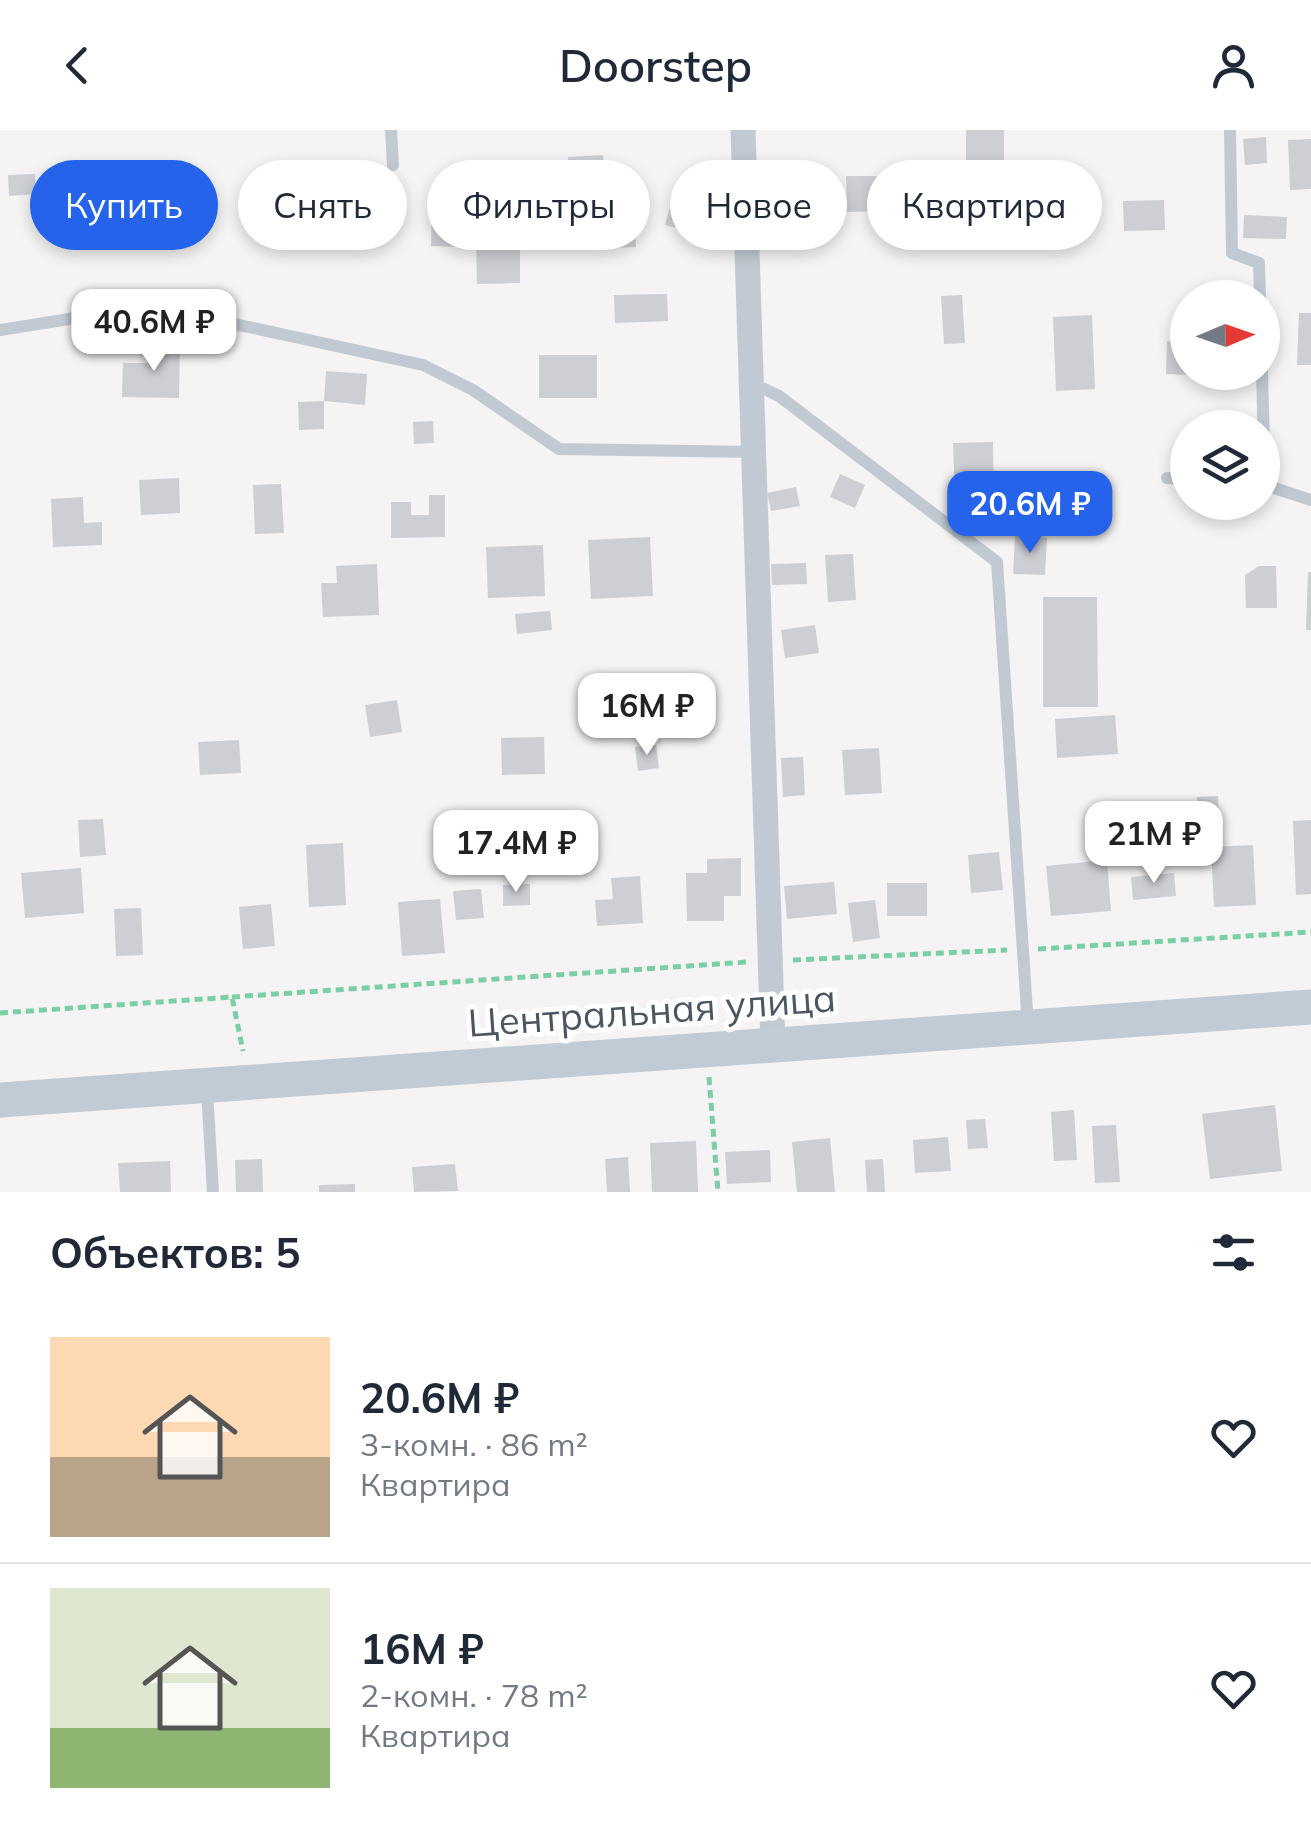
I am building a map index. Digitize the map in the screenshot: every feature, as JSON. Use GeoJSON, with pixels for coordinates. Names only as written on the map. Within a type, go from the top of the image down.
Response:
{"type":"FeatureCollection","features":[{"type":"Feature","properties":{"kind":"main road","name":"Центральная улица"},"geometry":{"type":"LineString","coordinates":[[0,1100],[1311,1007]]}},
{"type":"Feature","properties":{"kind":"street"},"geometry":{"type":"LineString","coordinates":[[743,130],[773,1044]]}},
{"type":"Feature","properties":{"kind":"lane"},"geometry":{"type":"LineString","coordinates":[[392,130],[393,160]]}},
{"type":"Feature","properties":{"kind":"lane"},"geometry":{"type":"LineString","coordinates":[[1230,130],[1232,252],[1258,263],[1259,280]]}},
{"type":"Feature","properties":{"kind":"lane"},"geometry":{"type":"LineString","coordinates":[[0,330],[88,316],[230,323],[423,365],[473,390],[559,449],[755,452]]}},
{"type":"Feature","properties":{"kind":"lane"},"geometry":{"type":"LineString","coordinates":[[754,384],[778,396],[997,562],[1028,1026]]}},
{"type":"Feature","properties":{"kind":"lane"},"geometry":{"type":"LineString","coordinates":[[1280,490],[1311,500]]}},
{"type":"Feature","properties":{"kind":"lane"},"geometry":{"type":"LineString","coordinates":[[207,1086],[214,1192]]}},
{"type":"Feature","properties":{"kind":"path"},"geometry":{"type":"LineString","coordinates":[[0,1014],[770,960],[1025,950],[1311,932]]}},
{"type":"Feature","properties":{"kind":"path"},"geometry":{"type":"LineString","coordinates":[[232,997],[243,1051]]}},
{"type":"Feature","properties":{"kind":"path"},"geometry":{"type":"LineString","coordinates":[[707,1049],[718,1192]]}},
{"type":"Feature","properties":{"kind":"building"},"geometry":{"type":"Polygon","coordinates":[[[966,130],[1004,130],[1004,160],[966,160],[966,130]]]}},
{"type":"Feature","properties":{"kind":"building"},"geometry":{"type":"Polygon","coordinates":[[[1266,137],[1267,163],[1245,165],[1243,139],[1266,137]]]}},
{"type":"Feature","properties":{"kind":"building"},"geometry":{"type":"Polygon","coordinates":[[[1311,139],[1311,189],[1290,190],[1288,140],[1311,139]]]}},
{"type":"Feature","properties":{"kind":"building"},"geometry":{"type":"Polygon","coordinates":[[[603,155],[603,160],[568,160],[603,155]]]}},
{"type":"Feature","properties":{"kind":"building"},"geometry":{"type":"Polygon","coordinates":[[[30,174],[30,194],[9,196],[8,175],[30,174]]]}},
{"type":"Feature","properties":{"kind":"building"},"geometry":{"type":"Polygon","coordinates":[[[847,176],[867,176],[867,212],[847,212],[847,176]]]}},
{"type":"Feature","properties":{"kind":"building"},"geometry":{"type":"Polygon","coordinates":[[[1164,200],[1165,230],[1124,231],[1123,201],[1164,200]]]}},
{"type":"Feature","properties":{"kind":"building"},"geometry":{"type":"Polygon","coordinates":[[[1244,215],[1287,217],[1286,239],[1243,238],[1244,215]]]}},
{"type":"Feature","properties":{"kind":"building"},"geometry":{"type":"Polygon","coordinates":[[[476,250],[520,250],[520,283],[477,284],[476,250]]]}},
{"type":"Feature","properties":{"kind":"building"},"geometry":{"type":"Polygon","coordinates":[[[667,294],[668,321],[615,323],[614,295],[667,294]]]}},
{"type":"Feature","properties":{"kind":"building"},"geometry":{"type":"Polygon","coordinates":[[[962,295],[965,343],[944,344],[941,296],[962,295]]]}},
{"type":"Feature","properties":{"kind":"building"},"geometry":{"type":"Polygon","coordinates":[[[1299,313],[1311,313],[1311,365],[1297,365],[1299,313]]]}},
{"type":"Feature","properties":{"kind":"building"},"geometry":{"type":"Polygon","coordinates":[[[1092,315],[1095,389],[1056,391],[1053,317],[1092,315]]]}},
{"type":"Feature","properties":{"kind":"building"},"geometry":{"type":"Polygon","coordinates":[[[1167,341],[1170,341],[1170,374],[1166,374],[1167,341]]]}},
{"type":"Feature","properties":{"kind":"building"},"geometry":{"type":"Polygon","coordinates":[[[151,343],[180,344],[179,398],[122,397],[123,363],[150,363],[151,343]]]}},
{"type":"Feature","properties":{"kind":"building"},"geometry":{"type":"Polygon","coordinates":[[[539,355],[597,355],[597,398],[539,398],[539,355]]]}},
{"type":"Feature","properties":{"kind":"building"},"geometry":{"type":"Polygon","coordinates":[[[326,371],[367,374],[365,405],[324,401],[326,371]]]}},
{"type":"Feature","properties":{"kind":"building"},"geometry":{"type":"Polygon","coordinates":[[[324,401],[324,429],[299,430],[298,402],[324,401]]]}},
{"type":"Feature","properties":{"kind":"building"},"geometry":{"type":"Polygon","coordinates":[[[433,421],[434,443],[414,444],[413,422],[433,421]]]}},
{"type":"Feature","properties":{"kind":"building"},"geometry":{"type":"Polygon","coordinates":[[[993,442],[994,499],[955,500],[953,443],[993,442]]]}},
{"type":"Feature","properties":{"kind":"building"},"geometry":{"type":"Polygon","coordinates":[[[840,474],[865,485],[855,508],[830,497],[840,474]]]}},
{"type":"Feature","properties":{"kind":"building"},"geometry":{"type":"Polygon","coordinates":[[[179,478],[180,513],[141,515],[139,480],[179,478]]]}},
{"type":"Feature","properties":{"kind":"building"},"geometry":{"type":"Polygon","coordinates":[[[281,484],[284,533],[255,534],[253,485],[281,484]]]}},
{"type":"Feature","properties":{"kind":"building"},"geometry":{"type":"Polygon","coordinates":[[[796,487],[800,506],[771,511],[767,493],[796,487]]]}},
{"type":"Feature","properties":{"kind":"building"},"geometry":{"type":"Polygon","coordinates":[[[429,495],[445,495],[445,537],[391,538],[391,502],[411,502],[411,515],[429,515],[429,495]]]}},
{"type":"Feature","properties":{"kind":"building"},"geometry":{"type":"Polygon","coordinates":[[[83,497],[84,523],[102,522],[102,545],[53,547],[51,499],[83,497]]]}},
{"type":"Feature","properties":{"kind":"building"},"geometry":{"type":"Polygon","coordinates":[[[1015,536],[1047,538],[1045,575],[1013,574],[1015,536]]]}},
{"type":"Feature","properties":{"kind":"building"},"geometry":{"type":"Polygon","coordinates":[[[650,537],[653,596],[591,599],[588,540],[650,537]]]}},
{"type":"Feature","properties":{"kind":"building"},"geometry":{"type":"Polygon","coordinates":[[[543,545],[545,596],[488,598],[486,547],[543,545]]]}},
{"type":"Feature","properties":{"kind":"building"},"geometry":{"type":"Polygon","coordinates":[[[853,554],[856,600],[828,602],[825,555],[853,554]]]}},
{"type":"Feature","properties":{"kind":"building"},"geometry":{"type":"Polygon","coordinates":[[[806,563],[807,584],[772,585],[771,564],[806,563]]]}},
{"type":"Feature","properties":{"kind":"building"},"geometry":{"type":"Polygon","coordinates":[[[377,564],[379,615],[323,617],[321,583],[337,583],[336,566],[377,564]]]}},
{"type":"Feature","properties":{"kind":"building"},"geometry":{"type":"Polygon","coordinates":[[[1259,566],[1276,566],[1277,608],[1246,608],[1245,575],[1259,566]]]}},
{"type":"Feature","properties":{"kind":"building"},"geometry":{"type":"Polygon","coordinates":[[[1311,572],[1311,630],[1306,630],[1311,572]]]}},
{"type":"Feature","properties":{"kind":"building"},"geometry":{"type":"Polygon","coordinates":[[[1043,597],[1097,597],[1098,707],[1043,707],[1043,597]]]}},
{"type":"Feature","properties":{"kind":"building"},"geometry":{"type":"Polygon","coordinates":[[[550,611],[552,630],[517,634],[515,614],[550,611]]]}},
{"type":"Feature","properties":{"kind":"building"},"geometry":{"type":"Polygon","coordinates":[[[815,625],[819,653],[785,658],[781,630],[815,625]]]}},
{"type":"Feature","properties":{"kind":"building"},"geometry":{"type":"Polygon","coordinates":[[[397,700],[402,732],[370,737],[365,705],[397,700]]]}},
{"type":"Feature","properties":{"kind":"building"},"geometry":{"type":"Polygon","coordinates":[[[1115,715],[1118,754],[1057,758],[1055,719],[1115,715]]]}},
{"type":"Feature","properties":{"kind":"building"},"geometry":{"type":"Polygon","coordinates":[[[544,737],[545,774],[502,775],[501,738],[544,737]]]}},
{"type":"Feature","properties":{"kind":"building"},"geometry":{"type":"Polygon","coordinates":[[[239,740],[241,773],[200,775],[198,742],[239,740]]]}},
{"type":"Feature","properties":{"kind":"building"},"geometry":{"type":"Polygon","coordinates":[[[656,745],[659,768],[638,771],[635,747],[656,745]]]}},
{"type":"Feature","properties":{"kind":"building"},"geometry":{"type":"Polygon","coordinates":[[[879,748],[882,793],[845,795],[842,750],[879,748]]]}},
{"type":"Feature","properties":{"kind":"building"},"geometry":{"type":"Polygon","coordinates":[[[803,757],[805,795],[783,797],[781,758],[803,757]]]}},
{"type":"Feature","properties":{"kind":"building"},"geometry":{"type":"Polygon","coordinates":[[[1218,796],[1220,827],[1199,828],[1197,797],[1218,796]]]}},
{"type":"Feature","properties":{"kind":"building"},"geometry":{"type":"Polygon","coordinates":[[[537,816],[540,863],[496,866],[493,818],[537,816]]]}},
{"type":"Feature","properties":{"kind":"building"},"geometry":{"type":"Polygon","coordinates":[[[103,819],[106,855],[80,857],[78,820],[103,819]]]}},
{"type":"Feature","properties":{"kind":"building"},"geometry":{"type":"Polygon","coordinates":[[[1311,820],[1311,894],[1296,895],[1293,821],[1311,820]]]}},
{"type":"Feature","properties":{"kind":"building"},"geometry":{"type":"Polygon","coordinates":[[[343,843],[346,905],[309,907],[306,845],[343,843]]]}},
{"type":"Feature","properties":{"kind":"building"},"geometry":{"type":"Polygon","coordinates":[[[1253,845],[1256,905],[1214,907],[1211,847],[1253,845]]]}},
{"type":"Feature","properties":{"kind":"building"},"geometry":{"type":"Polygon","coordinates":[[[999,852],[1003,890],[971,893],[968,855],[999,852]]]}},
{"type":"Feature","properties":{"kind":"building"},"geometry":{"type":"Polygon","coordinates":[[[741,858],[741,896],[724,896],[724,921],[687,921],[686,873],[707,873],[707,859],[741,858]]]}},
{"type":"Feature","properties":{"kind":"building"},"geometry":{"type":"Polygon","coordinates":[[[1107,860],[1111,911],[1051,916],[1046,866],[1107,860]]]}},
{"type":"Feature","properties":{"kind":"building"},"geometry":{"type":"Polygon","coordinates":[[[81,868],[84,913],[25,918],[21,873],[81,868]]]}},
{"type":"Feature","properties":{"kind":"building"},"geometry":{"type":"Polygon","coordinates":[[[1174,873],[1176,896],[1133,900],[1131,877],[1174,873]]]}},
{"type":"Feature","properties":{"kind":"building"},"geometry":{"type":"Polygon","coordinates":[[[640,876],[643,923],[597,926],[595,900],[613,899],[611,878],[640,876]]]}},
{"type":"Feature","properties":{"kind":"building"},"geometry":{"type":"Polygon","coordinates":[[[834,882],[837,914],[787,919],[784,886],[834,882]]]}},
{"type":"Feature","properties":{"kind":"building"},"geometry":{"type":"Polygon","coordinates":[[[887,883],[927,883],[927,916],[887,916],[887,883]]]}},
{"type":"Feature","properties":{"kind":"building"},"geometry":{"type":"Polygon","coordinates":[[[530,884],[530,905],[503,906],[503,885],[530,884]]]}},
{"type":"Feature","properties":{"kind":"building"},"geometry":{"type":"Polygon","coordinates":[[[481,889],[484,918],[456,920],[453,891],[481,889]]]}},
{"type":"Feature","properties":{"kind":"building"},"geometry":{"type":"Polygon","coordinates":[[[440,899],[445,953],[402,956],[398,902],[440,899]]]}},
{"type":"Feature","properties":{"kind":"building"},"geometry":{"type":"Polygon","coordinates":[[[875,900],[880,938],[853,942],[848,903],[875,900]]]}},
{"type":"Feature","properties":{"kind":"building"},"geometry":{"type":"Polygon","coordinates":[[[271,904],[275,946],[243,949],[239,907],[271,904]]]}},
{"type":"Feature","properties":{"kind":"building"},"geometry":{"type":"Polygon","coordinates":[[[141,908],[143,955],[116,956],[114,909],[141,908]]]}},
{"type":"Feature","properties":{"kind":"building"},"geometry":{"type":"Polygon","coordinates":[[[1275,1105],[1282,1171],[1210,1179],[1202,1114],[1275,1105]]]}},
{"type":"Feature","properties":{"kind":"building"},"geometry":{"type":"Polygon","coordinates":[[[1074,1110],[1077,1160],[1054,1161],[1051,1112],[1074,1110]]]}},
{"type":"Feature","properties":{"kind":"building"},"geometry":{"type":"Polygon","coordinates":[[[985,1119],[988,1148],[968,1149],[966,1120],[985,1119]]]}},
{"type":"Feature","properties":{"kind":"building"},"geometry":{"type":"Polygon","coordinates":[[[1116,1125],[1120,1182],[1095,1183],[1092,1126],[1116,1125]]]}},
{"type":"Feature","properties":{"kind":"building"},"geometry":{"type":"Polygon","coordinates":[[[948,1137],[951,1171],[915,1173],[913,1140],[948,1137]]]}},
{"type":"Feature","properties":{"kind":"building"},"geometry":{"type":"Polygon","coordinates":[[[830,1138],[835,1192],[797,1192],[792,1142],[830,1138]]]}},
{"type":"Feature","properties":{"kind":"building"},"geometry":{"type":"Polygon","coordinates":[[[696,1141],[698,1192],[652,1192],[650,1143],[696,1141]]]}},
{"type":"Feature","properties":{"kind":"building"},"geometry":{"type":"Polygon","coordinates":[[[770,1150],[771,1182],[727,1184],[725,1152],[770,1150]]]}},
{"type":"Feature","properties":{"kind":"building"},"geometry":{"type":"Polygon","coordinates":[[[628,1157],[630,1192],[607,1192],[605,1159],[628,1157]]]}},
{"type":"Feature","properties":{"kind":"building"},"geometry":{"type":"Polygon","coordinates":[[[262,1159],[263,1192],[236,1192],[235,1160],[262,1159]]]}},
{"type":"Feature","properties":{"kind":"building"},"geometry":{"type":"Polygon","coordinates":[[[883,1159],[885,1192],[867,1192],[865,1160],[883,1159]]]}},
{"type":"Feature","properties":{"kind":"building"},"geometry":{"type":"Polygon","coordinates":[[[170,1161],[171,1192],[120,1192],[118,1163],[170,1161]]]}},
{"type":"Feature","properties":{"kind":"building"},"geometry":{"type":"Polygon","coordinates":[[[455,1164],[458,1191],[414,1192],[412,1167],[455,1164]]]}},
{"type":"Feature","properties":{"kind":"building"},"geometry":{"type":"Polygon","coordinates":[[[355,1184],[355,1192],[319,1192],[319,1185],[355,1184]]]}}]}
